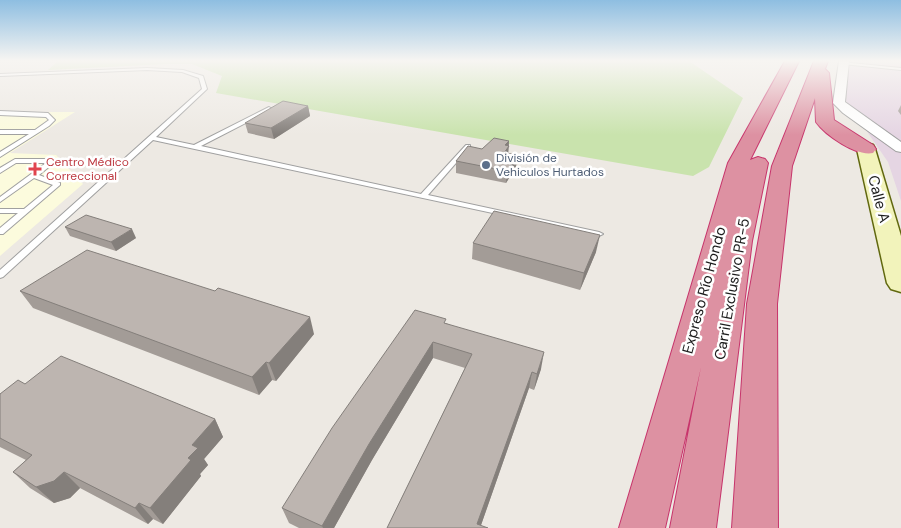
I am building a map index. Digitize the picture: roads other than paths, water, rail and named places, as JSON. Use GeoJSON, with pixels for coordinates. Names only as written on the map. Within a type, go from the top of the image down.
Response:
{"type":"FeatureCollection","features":[{"type":"Feature","properties":{"kind":"highway","name":"Expreso Río Hondo"},"geometry":{"type":"LineString","coordinates":[[642,528],[738,163],[786,86]]}},
{"type":"Feature","properties":{"kind":"highway","name":"Carril Exclusivo PR-5"},"geometry":{"type":"LineString","coordinates":[[693,528],[739,241],[755,170],[789,86]]}},
{"type":"Feature","properties":{"kind":"highway"},"geometry":{"type":"LineString","coordinates":[[755,528],[762,304],[782,166],[820,86]]}},
{"type":"Feature","properties":{"kind":"highway"},"geometry":{"type":"LineString","coordinates":[[829,86],[825,122],[836,132],[866,149]]}},
{"type":"Feature","properties":{"kind":"street"},"geometry":{"type":"LineString","coordinates":[[836,86],[839,103],[847,111],[901,149]]}},
{"type":"Feature","properties":{"kind":"street"},"geometry":{"type":"LineString","coordinates":[[866,149],[901,149]]}},
{"type":"Feature","properties":{"kind":"street","name":"Calle A"},"geometry":{"type":"LineString","coordinates":[[866,149],[901,283]]}},
{"type":"Feature","properties":{"kind":"lane"},"geometry":{"type":"LineString","coordinates":[[0,275],[205,89],[204,86]]}},
{"type":"Feature","properties":{"kind":"lane"},"geometry":{"type":"LineString","coordinates":[[195,147],[268,109]]}},
{"type":"Feature","properties":{"kind":"lane"},"geometry":{"type":"LineString","coordinates":[[0,113],[41,114],[51,116],[52,120],[0,155]]}},
{"type":"Feature","properties":{"kind":"lane"},"geometry":{"type":"LineString","coordinates":[[0,132],[36,132]]}},
{"type":"Feature","properties":{"kind":"lane"},"geometry":{"type":"LineString","coordinates":[[152,138],[599,234]]}},
{"type":"Feature","properties":{"kind":"lane"},"geometry":{"type":"LineString","coordinates":[[423,196],[468,146]]}},
{"type":"Feature","properties":{"kind":"lane"},"geometry":{"type":"LineString","coordinates":[[0,160],[53,161],[0,200]]}},
{"type":"Feature","properties":{"kind":"lane"},"geometry":{"type":"LineString","coordinates":[[0,170],[15,161]]}},
{"type":"Feature","properties":{"kind":"lane"},"geometry":{"type":"LineString","coordinates":[[0,232],[58,184],[33,175]]}},
{"type":"Feature","properties":{"kind":"lane"},"geometry":{"type":"LineString","coordinates":[[0,211],[26,211]]}},
{"type":"Feature","properties":{"kind":"place","name":"División de Vehiculos Hurtados"},"geometry":{"type":"Point","coordinates":[486,165]}},
{"type":"Feature","properties":{"kind":"place","name":"Centro Médico Correccional"},"geometry":{"type":"Point","coordinates":[35,169]}}]}
